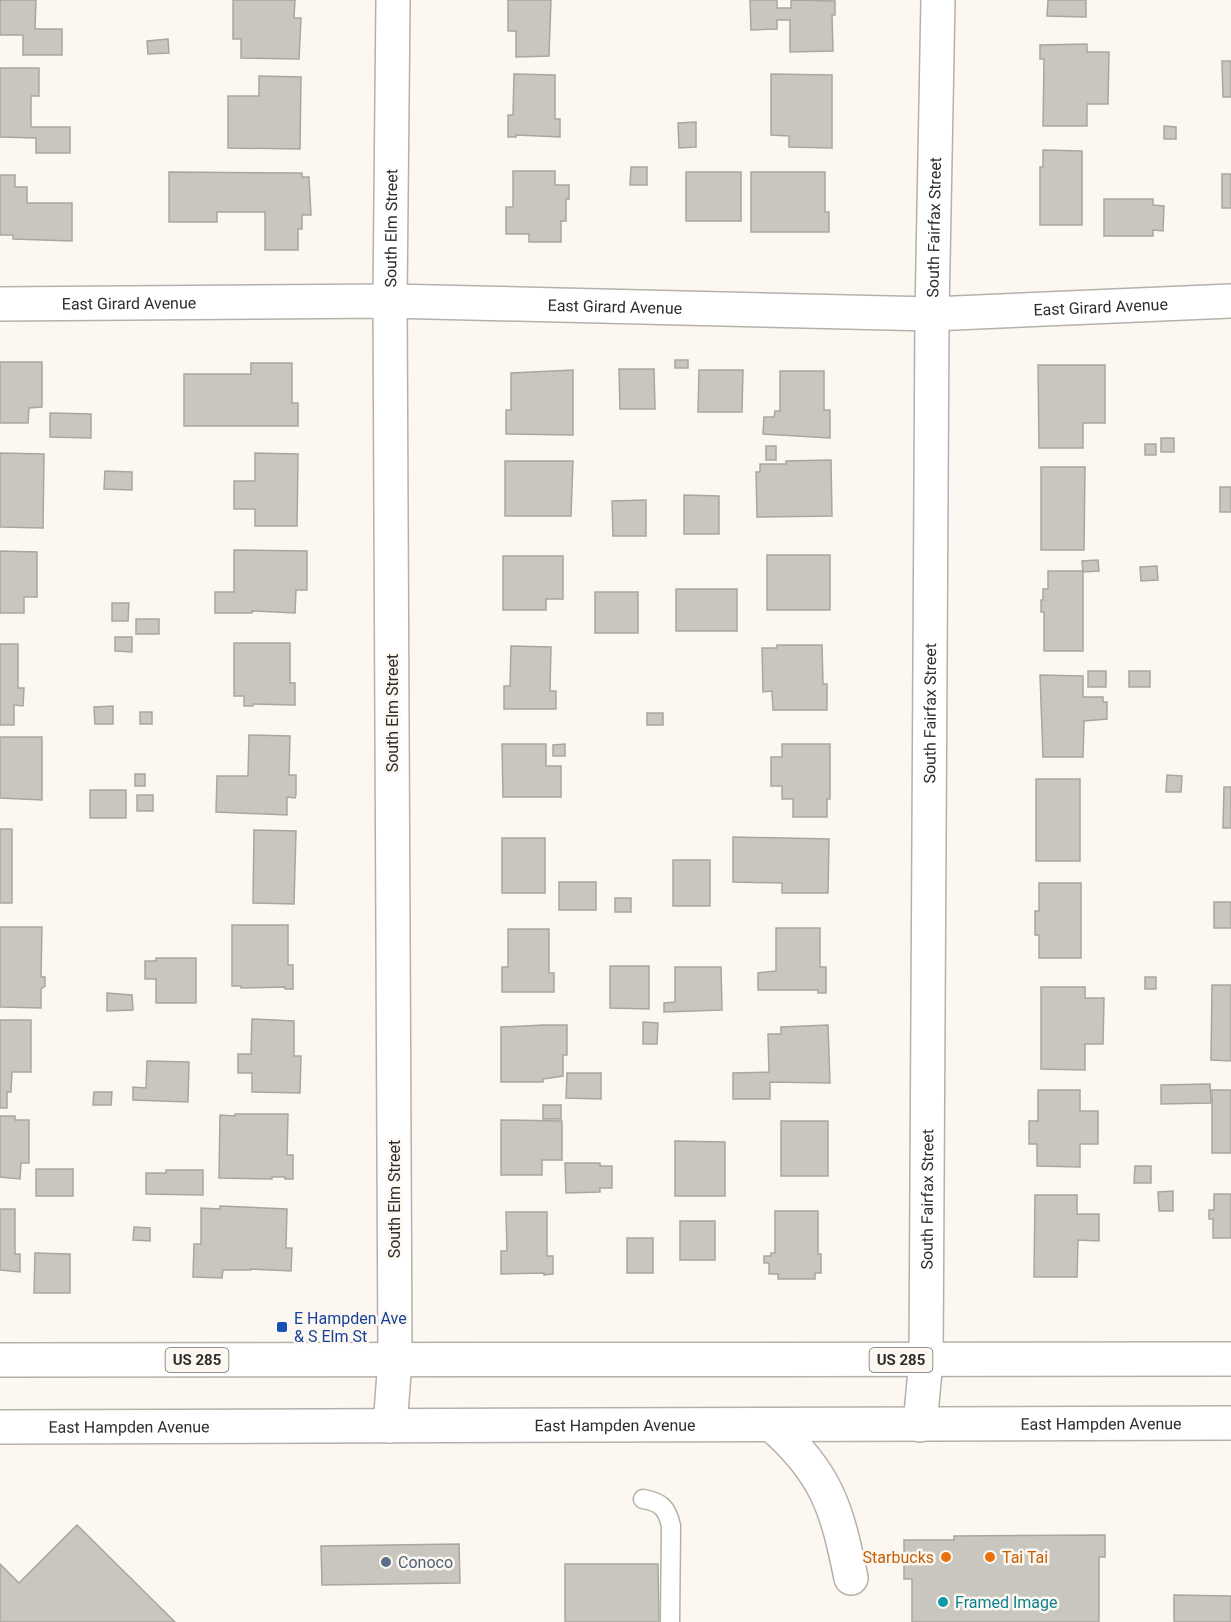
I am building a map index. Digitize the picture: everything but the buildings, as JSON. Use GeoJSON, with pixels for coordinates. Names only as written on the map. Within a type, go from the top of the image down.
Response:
{"type":"FeatureCollection","features":[{"type":"Feature","properties":{"kind":"main road","name":"South Elm Street"},"geometry":{"type":"LineString","coordinates":[[390,1426],[395,1360],[390,301],[393,0]]}},
{"type":"Feature","properties":{"kind":"main road","name":"South Fairfax Street"},"geometry":{"type":"LineString","coordinates":[[920,1425],[926,1360],[933,314],[938,0]]}},
{"type":"Feature","properties":{"kind":"main road","name":"East Girard Avenue"},"geometry":{"type":"LineString","coordinates":[[0,304],[390,301],[933,314],[1231,301]]}},
{"type":"Feature","properties":{"kind":"main road","name":"US 285"},"geometry":{"type":"LineString","coordinates":[[0,1360],[1231,1359]]}},
{"type":"Feature","properties":{"kind":"main road","name":"East Hampden Avenue"},"geometry":{"type":"LineString","coordinates":[[0,1427],[1231,1424]]}},
{"type":"Feature","properties":{"kind":"main road"},"geometry":{"type":"LineString","coordinates":[[772,1425],[793,1444],[822,1480],[842,1530],[851,1578]]}},
{"type":"Feature","properties":{"kind":"lane"},"geometry":{"type":"LineString","coordinates":[[643,1499],[655,1501],[664,1506],[669,1520],[670,1622]]}},
{"type":"Feature","properties":{"kind":"place","name":"E Hampden Ave & S Elm St"},"geometry":{"type":"Point","coordinates":[282,1327]}},
{"type":"Feature","properties":{"kind":"place","name":"Starbucks"},"geometry":{"type":"Point","coordinates":[946,1557]}},
{"type":"Feature","properties":{"kind":"place","name":"Tai Tai"},"geometry":{"type":"Point","coordinates":[990,1557]}},
{"type":"Feature","properties":{"kind":"place","name":"Conoco"},"geometry":{"type":"Point","coordinates":[386,1562]}},
{"type":"Feature","properties":{"kind":"place","name":"Framed Image"},"geometry":{"type":"Point","coordinates":[943,1602]}}]}
